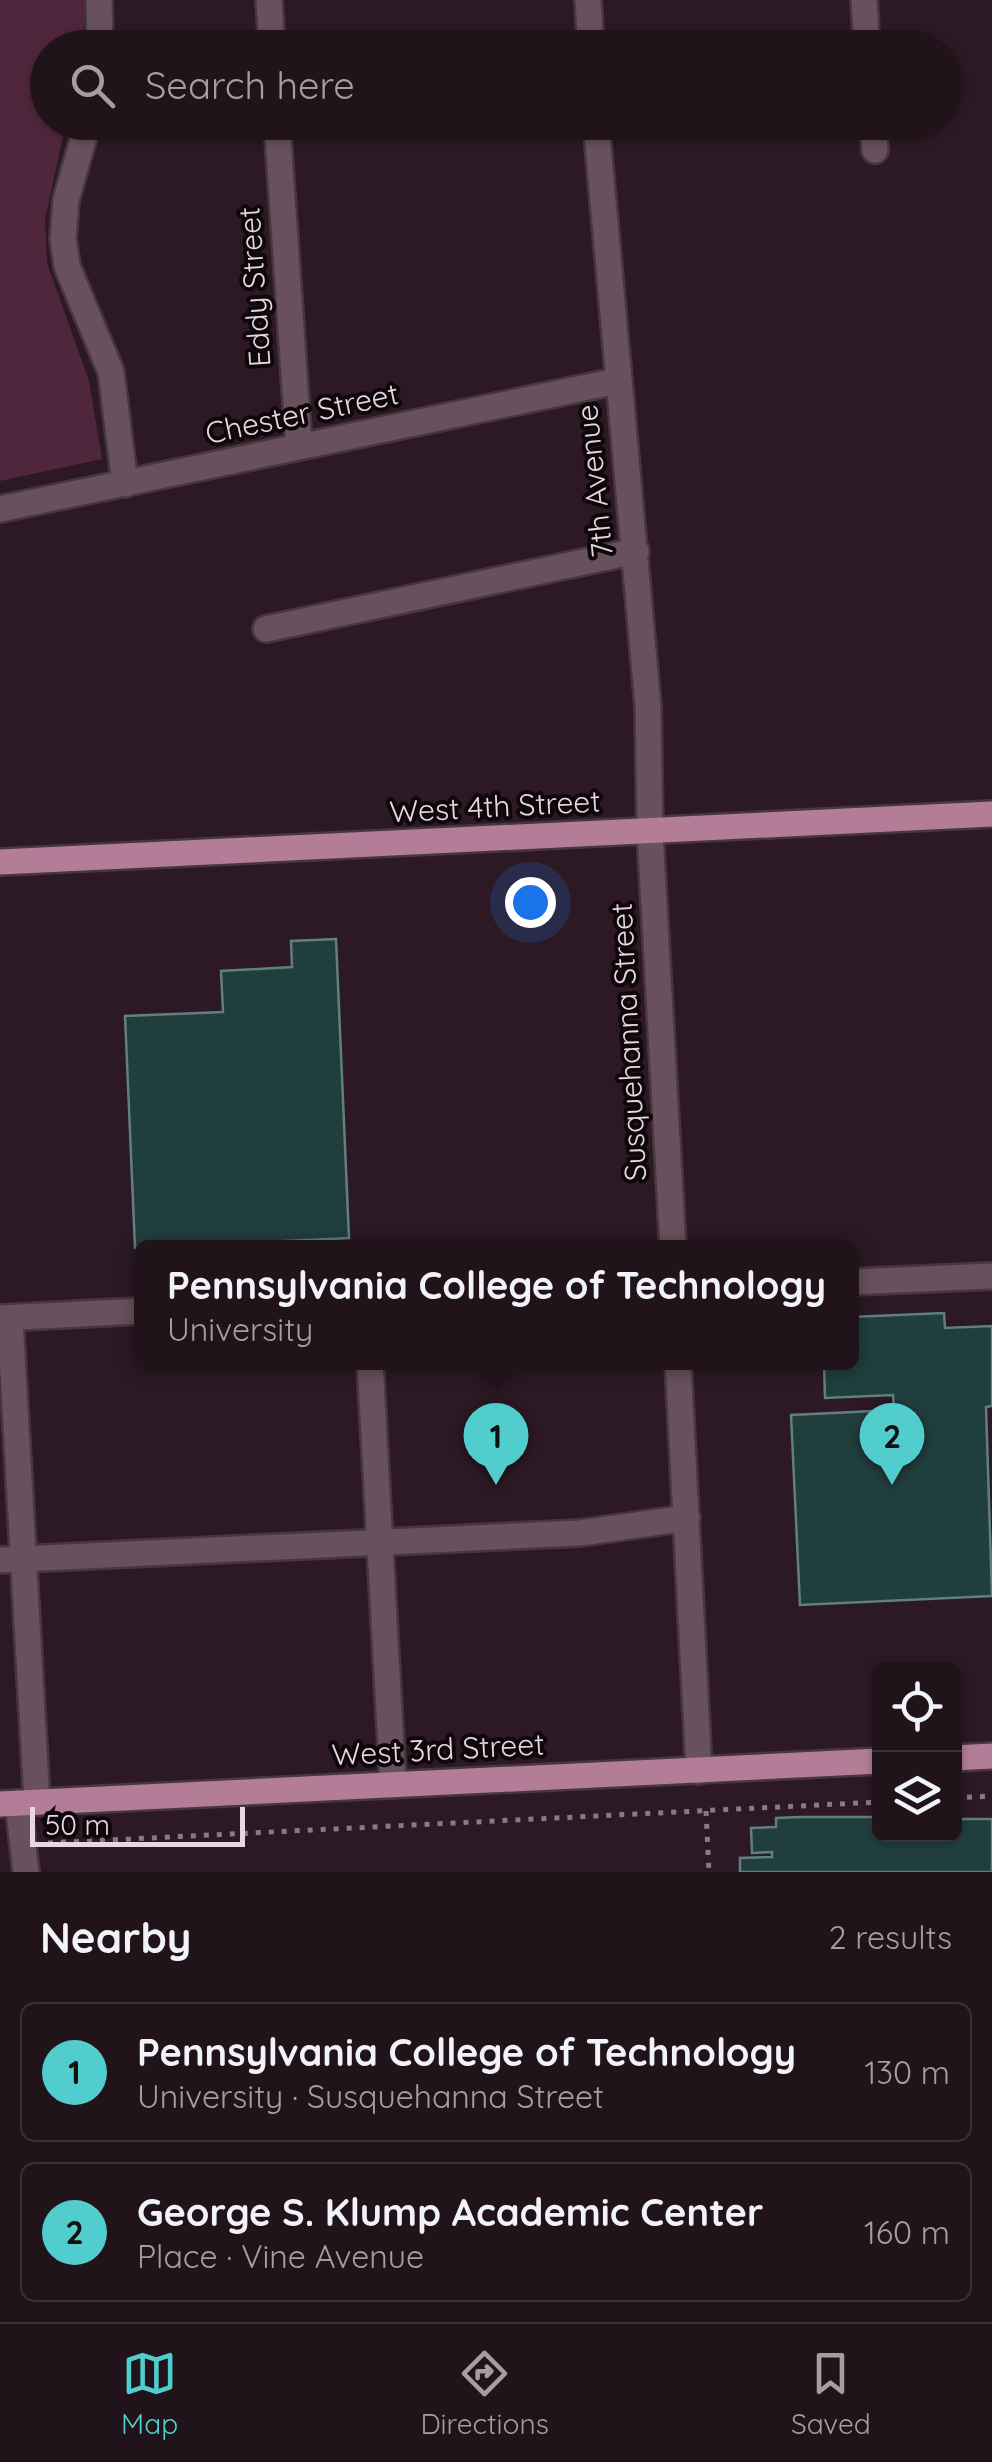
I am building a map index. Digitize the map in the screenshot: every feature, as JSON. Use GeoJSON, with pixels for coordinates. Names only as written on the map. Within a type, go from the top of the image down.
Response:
{"type":"FeatureCollection","features":[{"type":"Feature","properties":{"kind":"main road","name":"West 4th Street"},"geometry":{"type":"LineString","coordinates":[[0,862],[992,814]]}},
{"type":"Feature","properties":{"kind":"main road"},"geometry":{"type":"LineString","coordinates":[[962,1758],[992,1756]]}},
{"type":"Feature","properties":{"kind":"main road","name":"West 3rd Street"},"geometry":{"type":"LineString","coordinates":[[18,1803],[872,1762]]}},
{"type":"Feature","properties":{"kind":"street"},"geometry":{"type":"LineString","coordinates":[[99,0],[100,30]]}},
{"type":"Feature","properties":{"kind":"street"},"geometry":{"type":"LineString","coordinates":[[269,0],[271,30]]}},
{"type":"Feature","properties":{"kind":"street"},"geometry":{"type":"LineString","coordinates":[[588,0],[590,30]]}},
{"type":"Feature","properties":{"kind":"street"},"geometry":{"type":"LineString","coordinates":[[864,0],[866,30]]}},
{"type":"Feature","properties":{"kind":"street"},"geometry":{"type":"LineString","coordinates":[[83,140],[66,200],[63,239],[67,266],[110,372],[125,484]]}},
{"type":"Feature","properties":{"kind":"street","name":"Eddy Street"},"geometry":{"type":"LineString","coordinates":[[278,140],[300,447]]}},
{"type":"Feature","properties":{"kind":"street","name":"7th Avenue"},"geometry":{"type":"LineString","coordinates":[[597,140],[648,706],[650,832]]}},
{"type":"Feature","properties":{"kind":"street"},"geometry":{"type":"LineString","coordinates":[[873,140],[874,150]]}},
{"type":"Feature","properties":{"kind":"street","name":"Chester Street"},"geometry":{"type":"LineString","coordinates":[[0,509],[616,380]]}},
{"type":"Feature","properties":{"kind":"street"},"geometry":{"type":"LineString","coordinates":[[266,629],[636,551]]}},
{"type":"Feature","properties":{"kind":"street","name":"Susquehanna Street"},"geometry":{"type":"LineString","coordinates":[[650,832],[672,1240]]}},
{"type":"Feature","properties":{"kind":"street"},"geometry":{"type":"LineString","coordinates":[[859,1282],[992,1276]]}},
{"type":"Feature","properties":{"kind":"street"},"geometry":{"type":"LineString","coordinates":[[26,1872],[18,1803],[5,1318],[134,1311]]}},
{"type":"Feature","properties":{"kind":"street"},"geometry":{"type":"LineString","coordinates":[[370,1370],[392,1785]]}},
{"type":"Feature","properties":{"kind":"street"},"geometry":{"type":"LineString","coordinates":[[678,1370],[699,1771]]}},
{"type":"Feature","properties":{"kind":"street"},"geometry":{"type":"LineString","coordinates":[[13,1560],[602,1532],[687,1518]]}},
{"type":"Feature","properties":{"kind":"path"},"geometry":{"type":"LineString","coordinates":[[962,1798],[992,1796]]}},
{"type":"Feature","properties":{"kind":"path"},"geometry":{"type":"LineString","coordinates":[[21,1844],[872,1802]]}},
{"type":"Feature","properties":{"kind":"path"},"geometry":{"type":"LineString","coordinates":[[706,1811],[709,1872]]}},
{"type":"Feature","properties":{"kind":"shaded area"},"geometry":{"type":"Polygon","coordinates":[[[0,0],[85,0],[84,30],[30,30],[30,140],[62,140],[45,219],[47,263],[89,381],[102,459],[0,481],[0,0]]]}},
{"type":"Feature","properties":{"kind":"building"},"geometry":{"type":"Polygon","coordinates":[[[336,939],[349,1238],[135,1240],[125,1016],[223,1012],[221,971],[292,967],[291,941],[336,939]]]}},
{"type":"Feature","properties":{"kind":"building"},"geometry":{"type":"Polygon","coordinates":[[[944,1313],[945,1328],[992,1326],[992,1406],[986,1407],[992,1596],[800,1605],[791,1415],[894,1410],[893,1395],[825,1398],[824,1370],[859,1370],[859,1317],[944,1313]]]}},
{"type":"Feature","properties":{"kind":"building"},"geometry":{"type":"Polygon","coordinates":[[[872,1817],[872,1842],[962,1842],[962,1819],[992,1819],[992,1872],[740,1872],[740,1858],[772,1857],[772,1852],[752,1853],[751,1828],[776,1827],[776,1818],[872,1817]]]}},
{"type":"Feature","properties":{"kind":"place","name":"Pennsylvania College of Technology"},"geometry":{"type":"Point","coordinates":[496,1485]}},
{"type":"Feature","properties":{"kind":"place","name":"George S. Klump Academic Center"},"geometry":{"type":"Point","coordinates":[892,1485]}}]}
